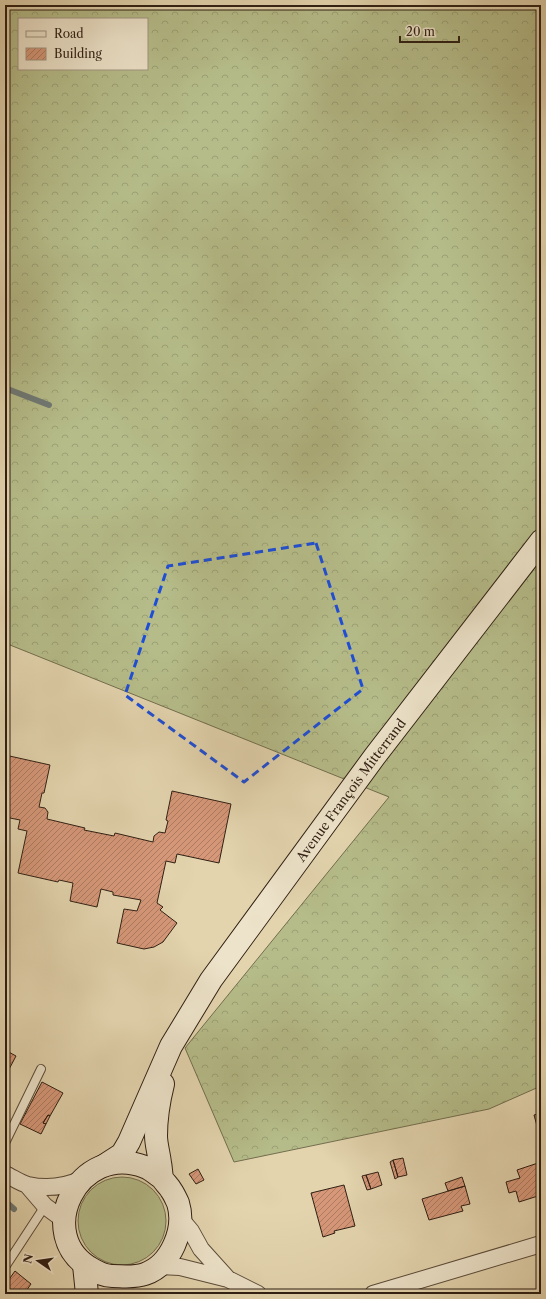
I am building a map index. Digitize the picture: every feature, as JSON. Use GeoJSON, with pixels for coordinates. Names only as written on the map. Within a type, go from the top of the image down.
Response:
{"type":"FeatureCollection","features":[{"type":"Feature","properties":{"kind":"main road","name":"Avenue François Mitterrand"},"geometry":{"type":"LineString","coordinates":[[105,1165],[122,1154],[129,1142],[171,1046],[216,974],[375,756],[541,541]]}},
{"type":"Feature","properties":{"kind":"main road","name":"Avenue François Mitterrand"},"geometry":{"type":"LineString","coordinates":[[162,1178],[156,1136],[161,1092],[171,1046]]}},
{"type":"Feature","properties":{"kind":"main road"},"geometry":{"type":"LineString","coordinates":[[125,1162],[145,1167],[162,1178],[172,1190],[178,1204],[180,1218],[175,1244],[159,1266],[145,1274],[135,1276],[105,1276],[84,1265],[69,1244],[65,1232],[64,1220],[69,1198],[82,1179],[92,1170],[105,1165],[125,1162]]}},
{"type":"Feature","properties":{"kind":"main road"},"geometry":{"type":"LineString","coordinates":[[84,1265],[87,1294]]}},
{"type":"Feature","properties":{"kind":"main road"},"geometry":{"type":"LineString","coordinates":[[118,1294],[135,1276]]}},
{"type":"Feature","properties":{"kind":"street"},"geometry":{"type":"LineString","coordinates":[[5,1174],[27,1185],[45,1206],[64,1220]]}},
{"type":"Feature","properties":{"kind":"street"},"geometry":{"type":"LineString","coordinates":[[27,1185],[55,1186],[71,1184],[82,1179]]}},
{"type":"Feature","properties":{"kind":"street"},"geometry":{"type":"LineString","coordinates":[[180,1218],[191,1231],[201,1249],[228,1279]]}},
{"type":"Feature","properties":{"kind":"street"},"geometry":{"type":"LineString","coordinates":[[373,1294],[541,1244]]}},
{"type":"Feature","properties":{"kind":"street"},"geometry":{"type":"LineString","coordinates":[[159,1266],[180,1268],[228,1279],[258,1294]]}},
{"type":"Feature","properties":{"kind":"lane"},"geometry":{"type":"LineString","coordinates":[[5,1143],[41,1069]]}},
{"type":"Feature","properties":{"kind":"lane"},"geometry":{"type":"LineString","coordinates":[[5,1267],[45,1206]]}},
{"type":"Feature","properties":{"kind":"highlighted area"},"geometry":{"type":"Polygon","coordinates":[[[316,543],[363,689],[244,782],[125,695],[168,566],[316,543]]]}},
{"type":"Feature","properties":{"kind":"green space"},"geometry":{"type":"Polygon","coordinates":[[[5,5],[512,5],[541,11],[541,1086],[489,1109],[234,1162],[185,1048],[389,797],[5,643],[5,5]]]}},
{"type":"Feature","properties":{"kind":"green space"},"geometry":{"type":"Polygon","coordinates":[[[122,1177],[139,1181],[153,1190],[162,1204],[166,1221],[162,1238],[153,1252],[139,1261],[122,1265],[105,1261],[91,1252],[82,1238],[78,1221],[82,1204],[91,1190],[105,1181],[122,1177]]]}},
{"type":"Feature","properties":{"kind":"building"},"geometry":{"type":"Polygon","coordinates":[[[5,755],[50,765],[44,793],[42,793],[39,807],[45,808],[48,812],[47,819],[85,828],[84,830],[114,836],[115,833],[153,842],[154,836],[159,832],[165,833],[172,791],[231,804],[219,863],[177,854],[175,863],[166,861],[157,903],[163,907],[160,910],[177,923],[163,942],[154,947],[144,949],[117,943],[124,909],[137,911],[141,900],[113,895],[113,892],[101,889],[97,907],[70,901],[73,883],[59,880],[58,882],[18,873],[27,831],[18,829],[20,820],[5,817],[5,755]]]}},
{"type":"Feature","properties":{"kind":"building"},"geometry":{"type":"Polygon","coordinates":[[[5,1050],[16,1056],[5,1077],[5,1050]]]}},
{"type":"Feature","properties":{"kind":"building"},"geometry":{"type":"Polygon","coordinates":[[[42,1082],[63,1093],[50,1116],[48,1115],[43,1123],[46,1124],[41,1134],[20,1124],[42,1082]]]}},
{"type":"Feature","properties":{"kind":"building"},"geometry":{"type":"Polygon","coordinates":[[[541,1113],[541,1125],[537,1126],[534,1115],[541,1113]]]}},
{"type":"Feature","properties":{"kind":"building"},"geometry":{"type":"Polygon","coordinates":[[[48,1115],[50,1116],[46,1124],[43,1123],[48,1115]]]}},
{"type":"Feature","properties":{"kind":"building"},"geometry":{"type":"Polygon","coordinates":[[[403,1158],[407,1175],[398,1177],[393,1160],[403,1158]]]}},
{"type":"Feature","properties":{"kind":"building"},"geometry":{"type":"Polygon","coordinates":[[[393,1160],[398,1177],[395,1179],[390,1162],[393,1160]]]}},
{"type":"Feature","properties":{"kind":"building"},"geometry":{"type":"Polygon","coordinates":[[[541,1162],[541,1195],[519,1202],[516,1191],[509,1193],[506,1182],[520,1178],[517,1170],[541,1162]]]}},
{"type":"Feature","properties":{"kind":"building"},"geometry":{"type":"Polygon","coordinates":[[[198,1169],[204,1180],[196,1184],[189,1174],[198,1169]]]}},
{"type":"Feature","properties":{"kind":"building"},"geometry":{"type":"Polygon","coordinates":[[[378,1172],[382,1185],[371,1189],[366,1175],[378,1172]]]}},
{"type":"Feature","properties":{"kind":"building"},"geometry":{"type":"Polygon","coordinates":[[[366,1175],[371,1189],[367,1190],[362,1176],[366,1175]]]}},
{"type":"Feature","properties":{"kind":"building"},"geometry":{"type":"Polygon","coordinates":[[[462,1177],[465,1186],[448,1191],[445,1183],[462,1177]]]}},
{"type":"Feature","properties":{"kind":"building"},"geometry":{"type":"Polygon","coordinates":[[[344,1185],[355,1226],[334,1231],[335,1233],[323,1237],[311,1193],[344,1185]]]}},
{"type":"Feature","properties":{"kind":"building"},"geometry":{"type":"Polygon","coordinates":[[[465,1186],[470,1204],[461,1206],[463,1211],[429,1220],[422,1199],[465,1186]]]}},
{"type":"Feature","properties":{"kind":"building"},"geometry":{"type":"Polygon","coordinates":[[[15,1271],[31,1284],[24,1294],[5,1294],[5,1285],[15,1271]]]}},
{"type":"Feature","properties":{"kind":"waterway"},"geometry":{"type":"LineString","coordinates":[[5,388],[49,405]]}},
{"type":"Feature","properties":{"kind":"waterway"},"geometry":{"type":"LineString","coordinates":[[5,1201],[14,1209]]}}]}
